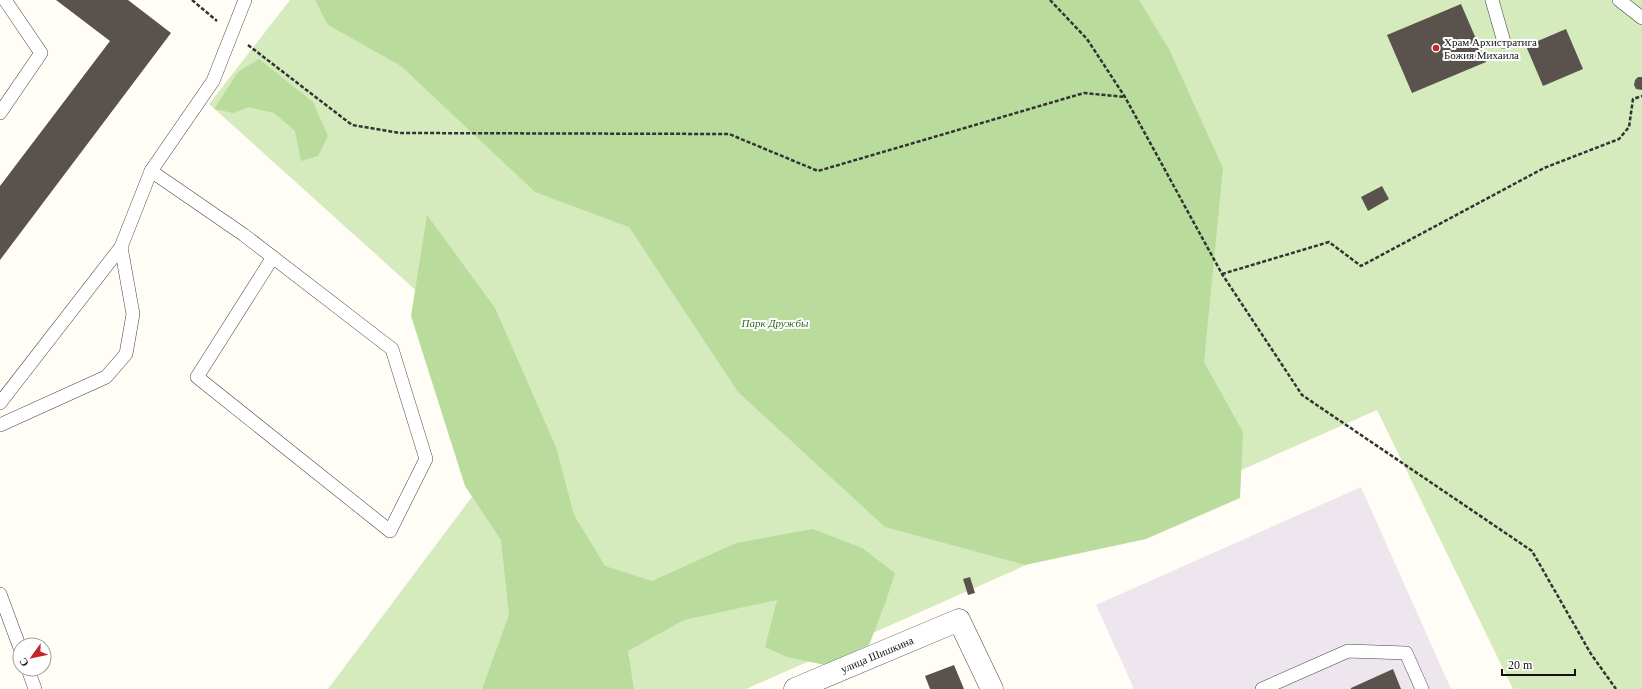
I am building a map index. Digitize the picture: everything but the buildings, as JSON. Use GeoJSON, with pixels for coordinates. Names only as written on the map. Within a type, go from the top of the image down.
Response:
{"type":"FeatureCollection","features":[{"type":"Feature","properties":{"kind":"street","name":"улица Шишкина"},"geometry":{"type":"LineString","coordinates":[[795,689],[959,620],[992,689]]}},
{"type":"Feature","properties":{"kind":"lane"},"geometry":{"type":"LineString","coordinates":[[0,113],[41,53],[5,0]]}},
{"type":"Feature","properties":{"kind":"lane"},"geometry":{"type":"LineString","coordinates":[[0,403],[121,247],[151,171],[213,81],[245,0]]}},
{"type":"Feature","properties":{"kind":"lane"},"geometry":{"type":"LineString","coordinates":[[1492,0],[1504,42]]}},
{"type":"Feature","properties":{"kind":"lane"},"geometry":{"type":"LineString","coordinates":[[1619,0],[1642,18]]}},
{"type":"Feature","properties":{"kind":"lane"},"geometry":{"type":"LineString","coordinates":[[151,171],[244,235],[273,257],[392,349],[426,460],[390,531],[197,377],[273,257]]}},
{"type":"Feature","properties":{"kind":"lane"},"geometry":{"type":"LineString","coordinates":[[0,426],[106,377],[126,354],[133,314],[121,247]]}},
{"type":"Feature","properties":{"kind":"lane"},"geometry":{"type":"LineString","coordinates":[[0,594],[16,637]]}},
{"type":"Feature","properties":{"kind":"lane"},"geometry":{"type":"LineString","coordinates":[[1262,689],[1348,651],[1406,653],[1422,689]]}},
{"type":"Feature","properties":{"kind":"lane"},"geometry":{"type":"LineString","coordinates":[[31,677],[35,689]]}},
{"type":"Feature","properties":{"kind":"path"},"geometry":{"type":"LineString","coordinates":[[192,0],[232,33],[352,125],[400,133],[729,134],[818,171],[1084,93],[1125,97]]}},
{"type":"Feature","properties":{"kind":"path"},"geometry":{"type":"LineString","coordinates":[[1050,0],[1087,39],[1125,97],[1222,274],[1302,396],[1532,551],[1591,654],[1616,689]]}},
{"type":"Feature","properties":{"kind":"path"},"geometry":{"type":"LineString","coordinates":[[1222,274],[1329,242],[1361,266],[1544,168],[1619,139],[1629,127],[1633,99],[1642,96]]}},
{"type":"Feature","properties":{"kind":"shaded area"},"geometry":{"type":"Polygon","coordinates":[[[1361,487],[1451,689],[1134,689],[1096,605],[1361,487]]]}},
{"type":"Feature","properties":{"kind":"green space","name":"Парк Дружбы"},"geometry":{"type":"Polygon","coordinates":[[[290,0],[1642,0],[1642,689],[1513,689],[1377,410],[746,689],[328,689],[480,486],[441,313],[209,104],[290,0]]]}},
{"type":"Feature","properties":{"kind":"green space"},"geometry":{"type":"Polygon","coordinates":[[[315,0],[1139,0],[1169,49],[1223,168],[1204,362],[1243,432],[1240,498],[1146,539],[1025,565],[885,527],[738,392],[629,227],[535,192],[401,66],[328,25],[315,0]]]}},
{"type":"Feature","properties":{"kind":"green space"},"geometry":{"type":"Polygon","coordinates":[[[259,59],[313,102],[328,136],[318,156],[301,161],[295,131],[274,113],[249,107],[233,113],[214,109],[238,72],[259,59]]]}},
{"type":"Feature","properties":{"kind":"green space"},"geometry":{"type":"Polygon","coordinates":[[[427,215],[495,308],[556,447],[574,515],[605,566],[652,581],[736,543],[813,529],[862,548],[895,573],[869,645],[825,665],[787,657],[765,647],[777,600],[684,620],[628,651],[634,689],[482,689],[509,615],[501,540],[465,486],[411,316],[427,215]]]}},
{"type":"Feature","properties":{"kind":"place","name":"Храм Архистратига Божия Михаила"},"geometry":{"type":"Point","coordinates":[1436,48]}}]}
